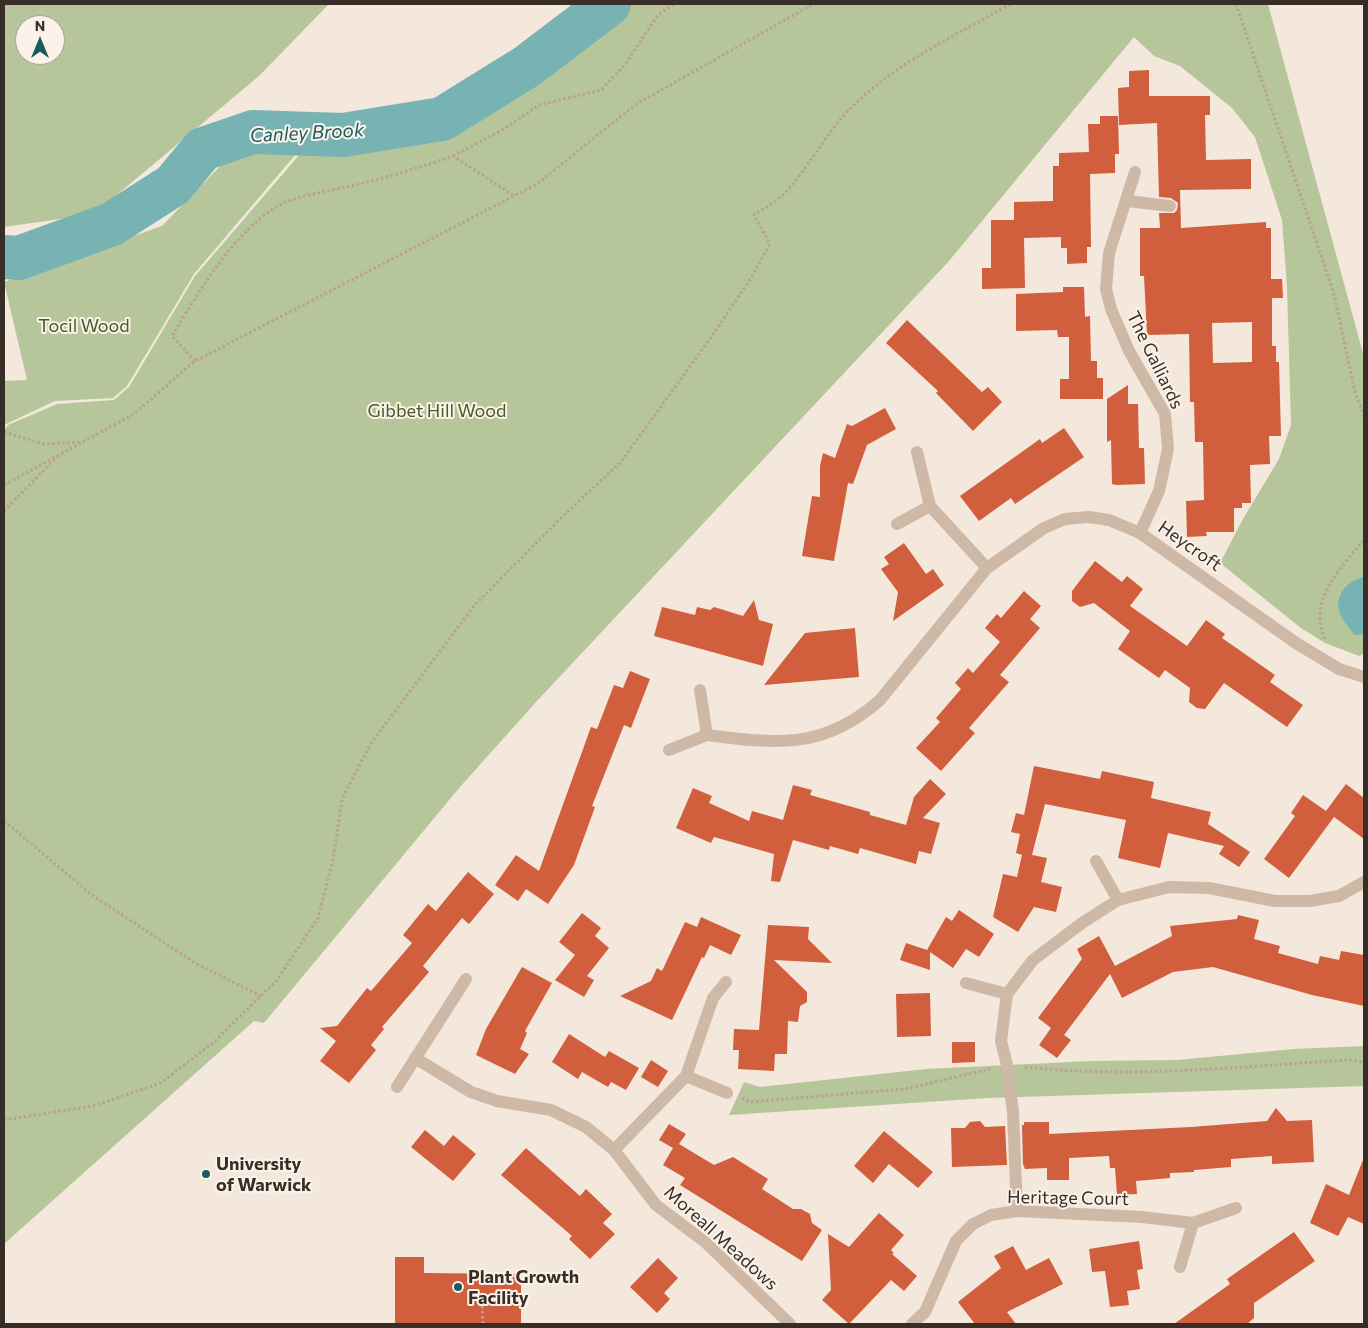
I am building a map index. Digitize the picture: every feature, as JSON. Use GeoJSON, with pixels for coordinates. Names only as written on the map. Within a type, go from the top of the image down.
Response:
{"type":"FeatureCollection","features":[{"type":"Feature","properties":{"kind":"street","name":"The Galliards"},"geometry":{"type":"LineString","coordinates":[[1135,172],[1109,254],[1106,289],[1111,309],[1129,351],[1165,414],[1168,449],[1159,491],[1140,533]]}},
{"type":"Feature","properties":{"kind":"street"},"geometry":{"type":"LineString","coordinates":[[1127,201],[1170,206]]}},
{"type":"Feature","properties":{"kind":"street"},"geometry":{"type":"LineString","coordinates":[[917,452],[930,506],[987,568]]}},
{"type":"Feature","properties":{"kind":"street"},"geometry":{"type":"LineString","coordinates":[[897,524],[930,506]]}},
{"type":"Feature","properties":{"kind":"street","name":"Heycroft"},"geometry":{"type":"LineString","coordinates":[[670,750],[707,735],[763,742],[794,742],[828,734],[864,715],[880,700],[987,568],[1037,532],[1065,519],[1089,517],[1109,520],[1140,533],[1282,633],[1340,669],[1364,677]]}},
{"type":"Feature","properties":{"kind":"street"},"geometry":{"type":"LineString","coordinates":[[700,690],[707,735]]}},
{"type":"Feature","properties":{"kind":"street"},"geometry":{"type":"LineString","coordinates":[[1096,861],[1118,900]]}},
{"type":"Feature","properties":{"kind":"street"},"geometry":{"type":"LineString","coordinates":[[1017,1211],[1013,1112],[1007,1065],[1000,1041],[1007,994],[1033,960],[1082,923],[1118,900],[1170,887],[1209,888],[1275,901],[1310,901],[1340,896],[1364,882]]}},
{"type":"Feature","properties":{"kind":"street"},"geometry":{"type":"LineString","coordinates":[[397,1087],[466,979]]}},
{"type":"Feature","properties":{"kind":"street"},"geometry":{"type":"LineString","coordinates":[[614,1150],[686,1076],[713,998],[726,982]]}},
{"type":"Feature","properties":{"kind":"street"},"geometry":{"type":"LineString","coordinates":[[966,983],[1007,994]]}},
{"type":"Feature","properties":{"kind":"street","name":"Moreall Meadows"},"geometry":{"type":"LineString","coordinates":[[415,1058],[471,1092],[497,1101],[551,1110],[569,1117],[586,1127],[614,1150],[656,1205],[704,1242],[790,1324]]}},
{"type":"Feature","properties":{"kind":"street"},"geometry":{"type":"LineString","coordinates":[[686,1076],[727,1093]]}},
{"type":"Feature","properties":{"kind":"street","name":"Heritage Court"},"geometry":{"type":"LineString","coordinates":[[912,1324],[925,1312],[956,1241],[973,1224],[991,1215],[1017,1211],[1142,1218],[1193,1223],[1236,1208]]}},
{"type":"Feature","properties":{"kind":"street"},"geometry":{"type":"LineString","coordinates":[[1180,1267],[1193,1223]]}},
{"type":"Feature","properties":{"kind":"path"},"geometry":{"type":"LineString","coordinates":[[195,361],[172,336],[213,272],[246,232],[274,208],[307,195],[406,172],[452,156],[504,129],[539,105],[601,90],[624,66],[658,15],[674,4]]}},
{"type":"Feature","properties":{"kind":"path"},"geometry":{"type":"LineString","coordinates":[[4,485],[134,414],[195,361],[537,184],[635,104],[813,4]]}},
{"type":"Feature","properties":{"kind":"path"},"geometry":{"type":"LineString","coordinates":[[4,1120],[93,1106],[160,1083],[215,1041],[277,980],[318,918],[333,860],[342,799],[371,743],[473,607],[563,516],[620,463],[671,396],[752,278],[770,244],[754,215],[783,194],[805,169],[829,131],[858,101],[893,72],[1011,4]]}},
{"type":"Feature","properties":{"kind":"path"},"geometry":{"type":"LineString","coordinates":[[1236,4],[1334,294],[1355,392],[1364,416]]}},
{"type":"Feature","properties":{"kind":"path"},"geometry":{"type":"LineString","coordinates":[[452,156],[513,195]]}},
{"type":"Feature","properties":{"kind":"path"},"geometry":{"type":"LineString","coordinates":[[4,432],[44,444],[82,442]]}},
{"type":"Feature","properties":{"kind":"path"},"geometry":{"type":"LineString","coordinates":[[5,508],[62,452]]}},
{"type":"Feature","properties":{"kind":"path"},"geometry":{"type":"LineString","coordinates":[[1340,669],[1322,632],[1320,611],[1332,578],[1364,540]]}},
{"type":"Feature","properties":{"kind":"path"},"geometry":{"type":"LineString","coordinates":[[4,821],[92,895],[195,963],[261,996]]}},
{"type":"Feature","properties":{"kind":"path"},"geometry":{"type":"LineString","coordinates":[[727,1093],[751,1102],[905,1089],[1007,1065],[1063,1071],[1171,1073],[1349,1060],[1364,1062]]}},
{"type":"Feature","properties":{"kind":"path"},"geometry":{"type":"LineString","coordinates":[[482,1301],[483,1324]]}},
{"type":"Feature","properties":{"kind":"green space"},"geometry":{"type":"Polygon","coordinates":[[[4,4],[329,4],[259,76],[94,214],[4,227],[4,4]]]}},
{"type":"Feature","properties":{"kind":"green space","name":"Gibbet Hill Wood"},"geometry":{"type":"Polygon","coordinates":[[[624,4],[1268,4],[1364,357],[1364,653],[1359,656],[1325,643],[1301,628],[1220,563],[1243,519],[1279,459],[1291,425],[1287,286],[1282,220],[1255,137],[1232,108],[1180,66],[1154,56],[1134,37],[949,261],[536,702],[460,787],[264,1023],[254,1021],[4,1244],[4,430],[8,425],[57,404],[114,400],[129,387],[195,276],[300,154],[375,147],[452,128],[536,72],[624,4]]]}},
{"type":"Feature","properties":{"kind":"green space","name":"Tocil Wood"},"geometry":{"type":"Polygon","coordinates":[[[233,153],[296,154],[194,274],[127,386],[113,398],[55,401],[4,425],[4,381],[27,380],[4,282],[162,226],[233,153]]]}},
{"type":"Feature","properties":{"kind":"green space"},"geometry":{"type":"Polygon","coordinates":[[[1364,1046],[1364,1086],[988,1098],[729,1115],[744,1082],[760,1087],[926,1069],[1091,1061],[1177,1060],[1294,1049],[1364,1046]]]}},
{"type":"Feature","properties":{"kind":"water"},"geometry":{"type":"Polygon","coordinates":[[[1364,577],[1364,634],[1354,635],[1340,614],[1338,604],[1344,588],[1353,581],[1364,577]]]}},
{"type":"Feature","properties":{"kind":"building"},"geometry":{"type":"Polygon","coordinates":[[[1149,70],[1149,96],[1210,96],[1210,115],[1205,115],[1206,160],[1251,159],[1251,189],[1180,190],[1181,228],[1266,222],[1266,228],[1271,228],[1271,279],[1282,279],[1283,298],[1272,298],[1272,346],[1276,346],[1276,362],[1279,362],[1281,436],[1269,436],[1270,464],[1250,465],[1251,503],[1242,503],[1242,508],[1234,508],[1234,532],[1206,532],[1207,536],[1187,537],[1186,501],[1204,500],[1203,442],[1195,442],[1194,402],[1190,402],[1189,334],[1147,335],[1144,276],[1140,276],[1140,228],[1160,228],[1159,213],[1174,213],[1177,210],[1178,203],[1171,198],[1159,197],[1157,123],[1119,125],[1118,88],[1129,87],[1129,71],[1149,70]],[[1252,322],[1212,323],[1213,363],[1252,362],[1252,322]]]}},
{"type":"Feature","properties":{"kind":"building"},"geometry":{"type":"Polygon","coordinates":[[[1100,116],[1118,116],[1119,154],[1115,154],[1115,173],[1090,174],[1091,247],[1087,247],[1087,263],[1067,264],[1067,248],[1061,248],[1061,237],[1024,238],[1025,288],[982,289],[982,268],[991,268],[991,220],[1014,220],[1014,202],[1053,201],[1053,166],[1059,166],[1059,153],[1089,152],[1088,124],[1100,124],[1100,116]]]}},
{"type":"Feature","properties":{"kind":"building"},"geometry":{"type":"Polygon","coordinates":[[[1063,287],[1084,287],[1085,317],[1090,316],[1091,361],[1097,361],[1097,378],[1103,378],[1103,399],[1060,399],[1060,379],[1069,379],[1069,337],[1058,337],[1057,330],[1016,331],[1016,294],[1063,292],[1063,287]]]}},
{"type":"Feature","properties":{"kind":"building"},"geometry":{"type":"Polygon","coordinates":[[[907,320],[982,392],[988,387],[1002,402],[973,431],[936,393],[938,391],[886,343],[907,320]]]}},
{"type":"Feature","properties":{"kind":"building"},"geometry":{"type":"Polygon","coordinates":[[[1128,385],[1128,404],[1138,404],[1139,448],[1144,448],[1145,484],[1116,485],[1112,484],[1111,440],[1107,442],[1107,399],[1128,385]]]}},
{"type":"Feature","properties":{"kind":"building"},"geometry":{"type":"Polygon","coordinates":[[[885,408],[896,429],[867,445],[853,484],[848,483],[834,561],[802,556],[812,496],[820,497],[820,466],[823,453],[835,458],[847,424],[852,426],[885,408]]]}},
{"type":"Feature","properties":{"kind":"building"},"geometry":{"type":"Polygon","coordinates":[[[1064,428],[1084,457],[1015,504],[1011,498],[979,521],[960,496],[1040,439],[1042,443],[1064,428]]]}},
{"type":"Feature","properties":{"kind":"building"},"geometry":{"type":"Polygon","coordinates":[[[904,543],[926,574],[933,569],[944,585],[893,621],[898,592],[881,569],[889,564],[884,557],[904,543]]]}},
{"type":"Feature","properties":{"kind":"building"},"geometry":{"type":"Polygon","coordinates":[[[1095,561],[1122,582],[1127,576],[1143,589],[1130,606],[1187,646],[1206,620],[1225,634],[1222,638],[1275,675],[1270,682],[1303,705],[1287,727],[1224,683],[1205,709],[1197,708],[1189,702],[1190,688],[1165,670],[1159,678],[1118,649],[1130,631],[1094,603],[1080,607],[1072,601],[1072,591],[1095,561]]]}},
{"type":"Feature","properties":{"kind":"building"},"geometry":{"type":"Polygon","coordinates":[[[1024,591],[1041,606],[1030,619],[1040,628],[1000,675],[1009,682],[969,728],[975,733],[941,771],[916,748],[940,722],[936,718],[961,689],[955,683],[968,668],[973,673],[1000,642],[985,628],[997,614],[1001,618],[1024,591]]]}},
{"type":"Feature","properties":{"kind":"building"},"geometry":{"type":"Polygon","coordinates":[[[754,600],[759,620],[773,624],[763,666],[654,636],[662,607],[695,615],[697,607],[710,610],[714,607],[743,616],[754,600]]]}},
{"type":"Feature","properties":{"kind":"building"},"geometry":{"type":"Polygon","coordinates":[[[855,628],[859,677],[764,685],[805,633],[855,628]]]}},
{"type":"Feature","properties":{"kind":"building"},"geometry":{"type":"Polygon","coordinates":[[[630,671],[650,679],[631,728],[624,725],[592,806],[595,807],[574,865],[548,904],[526,889],[518,901],[495,885],[516,855],[539,871],[591,727],[597,729],[614,685],[623,688],[630,671]]]}},
{"type":"Feature","properties":{"kind":"building"},"geometry":{"type":"Polygon","coordinates":[[[1034,766],[1100,779],[1102,771],[1154,782],[1151,798],[1211,812],[1208,824],[1250,852],[1239,867],[1219,854],[1224,846],[1168,833],[1160,868],[1118,858],[1126,820],[1045,804],[1032,855],[1047,858],[1041,882],[1062,887],[1056,912],[1034,907],[1018,932],[993,917],[1003,874],[1017,877],[1022,855],[1016,853],[1020,834],[1011,832],[1016,813],[1024,815],[1034,766]]]}},
{"type":"Feature","properties":{"kind":"building"},"geometry":{"type":"Polygon","coordinates":[[[930,779],[946,794],[923,818],[940,823],[931,854],[919,851],[916,864],[860,848],[858,854],[830,846],[829,850],[793,840],[780,882],[771,881],[774,854],[714,837],[711,843],[676,828],[693,788],[712,796],[709,803],[749,821],[752,811],[783,820],[793,785],[812,790],[810,795],[870,812],[870,815],[906,825],[914,797],[930,779]]]}},
{"type":"Feature","properties":{"kind":"building"},"geometry":{"type":"Polygon","coordinates":[[[1346,784],[1364,798],[1364,839],[1334,817],[1289,878],[1264,859],[1295,816],[1291,813],[1303,795],[1326,811],[1346,784]]]}},
{"type":"Feature","properties":{"kind":"building"},"geometry":{"type":"Polygon","coordinates":[[[468,872],[494,894],[469,924],[462,918],[423,966],[429,972],[382,1027],[384,1029],[371,1045],[376,1050],[349,1083],[320,1061],[336,1041],[320,1028],[337,1026],[367,988],[371,991],[412,943],[403,935],[428,904],[436,911],[468,872]]]}},
{"type":"Feature","properties":{"kind":"building"},"geometry":{"type":"Polygon","coordinates":[[[959,910],[994,934],[979,957],[966,949],[953,968],[930,952],[930,970],[900,960],[906,943],[927,950],[946,917],[952,921],[959,910]]]}},
{"type":"Feature","properties":{"kind":"building"},"geometry":{"type":"Polygon","coordinates":[[[582,913],[601,928],[595,936],[609,948],[587,976],[594,980],[584,997],[555,980],[575,955],[559,942],[582,913]]]}},
{"type":"Feature","properties":{"kind":"building"},"geometry":{"type":"Polygon","coordinates":[[[1238,915],[1259,920],[1254,939],[1280,946],[1278,953],[1318,964],[1320,956],[1339,960],[1341,951],[1364,955],[1364,1006],[1312,995],[1213,967],[1173,972],[1122,998],[1110,974],[1064,1035],[1071,1040],[1057,1058],[1039,1045],[1051,1028],[1038,1018],[1082,959],[1077,949],[1099,936],[1115,966],[1172,936],[1170,926],[1237,919],[1238,915]]]}},
{"type":"Feature","properties":{"kind":"building"},"geometry":{"type":"Polygon","coordinates":[[[701,917],[741,935],[731,955],[710,945],[704,958],[702,957],[672,1020],[620,996],[651,981],[657,968],[662,971],[685,922],[697,927],[701,917]]]}},
{"type":"Feature","properties":{"kind":"building"},"geometry":{"type":"Polygon","coordinates":[[[768,925],[809,927],[808,939],[832,963],[774,960],[807,992],[807,1002],[800,1006],[798,1022],[788,1021],[787,1054],[775,1054],[774,1071],[738,1069],[739,1050],[733,1050],[734,1029],[759,1030],[768,925]]]}},
{"type":"Feature","properties":{"kind":"building"},"geometry":{"type":"Polygon","coordinates":[[[522,967],[552,983],[525,1031],[527,1033],[520,1049],[529,1054],[515,1074],[476,1055],[486,1029],[522,967]]]}},
{"type":"Feature","properties":{"kind":"building"},"geometry":{"type":"Polygon","coordinates":[[[930,993],[931,1036],[897,1037],[896,994],[930,993]]]}},
{"type":"Feature","properties":{"kind":"building"},"geometry":{"type":"Polygon","coordinates":[[[569,1034],[605,1057],[609,1051],[639,1068],[626,1090],[611,1082],[608,1087],[582,1072],[578,1079],[552,1062],[569,1034]]]}},
{"type":"Feature","properties":{"kind":"building"},"geometry":{"type":"Polygon","coordinates":[[[952,1042],[975,1042],[975,1062],[952,1063],[952,1042]]]}},
{"type":"Feature","properties":{"kind":"building"},"geometry":{"type":"Polygon","coordinates":[[[651,1060],[668,1071],[658,1087],[641,1077],[651,1060]]]}},
{"type":"Feature","properties":{"kind":"building"},"geometry":{"type":"Polygon","coordinates":[[[1276,1108],[1287,1121],[1312,1120],[1314,1162],[1272,1164],[1272,1156],[1231,1159],[1231,1167],[1170,1173],[1170,1178],[1136,1181],[1137,1194],[1117,1195],[1115,1168],[1110,1168],[1109,1156],[1069,1158],[1069,1180],[1047,1180],[1047,1168],[1025,1169],[1023,1164],[1022,1125],[1024,1125],[1024,1122],[1049,1122],[1049,1134],[1191,1127],[1267,1121],[1276,1108]]]}},
{"type":"Feature","properties":{"kind":"building"},"geometry":{"type":"Polygon","coordinates":[[[980,1121],[985,1127],[1005,1126],[1007,1165],[952,1167],[951,1128],[965,1128],[970,1122],[980,1121]]]}},
{"type":"Feature","properties":{"kind":"building"},"geometry":{"type":"Polygon","coordinates":[[[669,1124],[686,1134],[679,1144],[714,1165],[733,1157],[768,1179],[762,1189],[793,1209],[801,1209],[810,1214],[812,1223],[822,1230],[802,1261],[680,1185],[685,1178],[663,1165],[673,1148],[659,1140],[669,1124]]]}},
{"type":"Feature","properties":{"kind":"building"},"geometry":{"type":"Polygon","coordinates":[[[425,1130],[444,1146],[453,1135],[476,1154],[453,1181],[411,1147],[425,1130]]]}},
{"type":"Feature","properties":{"kind":"building"},"geometry":{"type":"Polygon","coordinates":[[[884,1131],[933,1172],[918,1188],[889,1164],[873,1183],[854,1166],[884,1131]]]}},
{"type":"Feature","properties":{"kind":"building"},"geometry":{"type":"Polygon","coordinates":[[[526,1148],[580,1196],[586,1189],[612,1214],[603,1223],[615,1234],[590,1259],[569,1239],[572,1236],[501,1175],[526,1148]]]}},
{"type":"Feature","properties":{"kind":"building"},"geometry":{"type":"Polygon","coordinates":[[[1363,1160],[1364,1224],[1348,1217],[1338,1236],[1310,1223],[1326,1184],[1349,1195],[1363,1160]]]}},
{"type":"Feature","properties":{"kind":"building"},"geometry":{"type":"Polygon","coordinates":[[[879,1213],[904,1235],[891,1250],[894,1253],[892,1254],[917,1276],[904,1291],[891,1280],[849,1324],[822,1300],[831,1290],[828,1234],[849,1247],[879,1213]]]}},
{"type":"Feature","properties":{"kind":"building"},"geometry":{"type":"Polygon","coordinates":[[[1294,1232],[1315,1261],[1254,1303],[1254,1318],[1247,1324],[1174,1324],[1230,1284],[1227,1279],[1294,1232]]]}},
{"type":"Feature","properties":{"kind":"building"},"geometry":{"type":"Polygon","coordinates":[[[1139,1241],[1143,1269],[1137,1270],[1140,1289],[1127,1291],[1129,1305],[1110,1307],[1105,1271],[1092,1272],[1089,1249],[1139,1241]]]}},
{"type":"Feature","properties":{"kind":"building"},"geometry":{"type":"Polygon","coordinates":[[[1013,1246],[1026,1270],[1049,1258],[1063,1284],[1007,1312],[1016,1324],[975,1324],[958,1302],[1001,1268],[994,1256],[1013,1246]]]}},
{"type":"Feature","properties":{"kind":"building","name":"Plant Growth Facility"},"geometry":{"type":"Polygon","coordinates":[[[395,1257],[424,1257],[424,1273],[521,1274],[521,1324],[395,1324],[395,1257]]]}},
{"type":"Feature","properties":{"kind":"building"},"geometry":{"type":"Polygon","coordinates":[[[658,1258],[678,1278],[664,1293],[670,1299],[657,1313],[630,1287],[658,1258]]]}},
{"type":"Feature","properties":{"kind":"waterway","name":"Canley Brook"},"geometry":{"type":"LineString","coordinates":[[4,257],[19,258],[112,224],[173,185],[203,149],[253,132],[343,135],[442,119],[526,67],[609,4]]}},
{"type":"Feature","properties":{"kind":"place","name":"University of Warwick"},"geometry":{"type":"Point","coordinates":[206,1174]}},
{"type":"Feature","properties":{"kind":"place","name":"Plant Growth Facility"},"geometry":{"type":"Point","coordinates":[458,1287]}}]}
